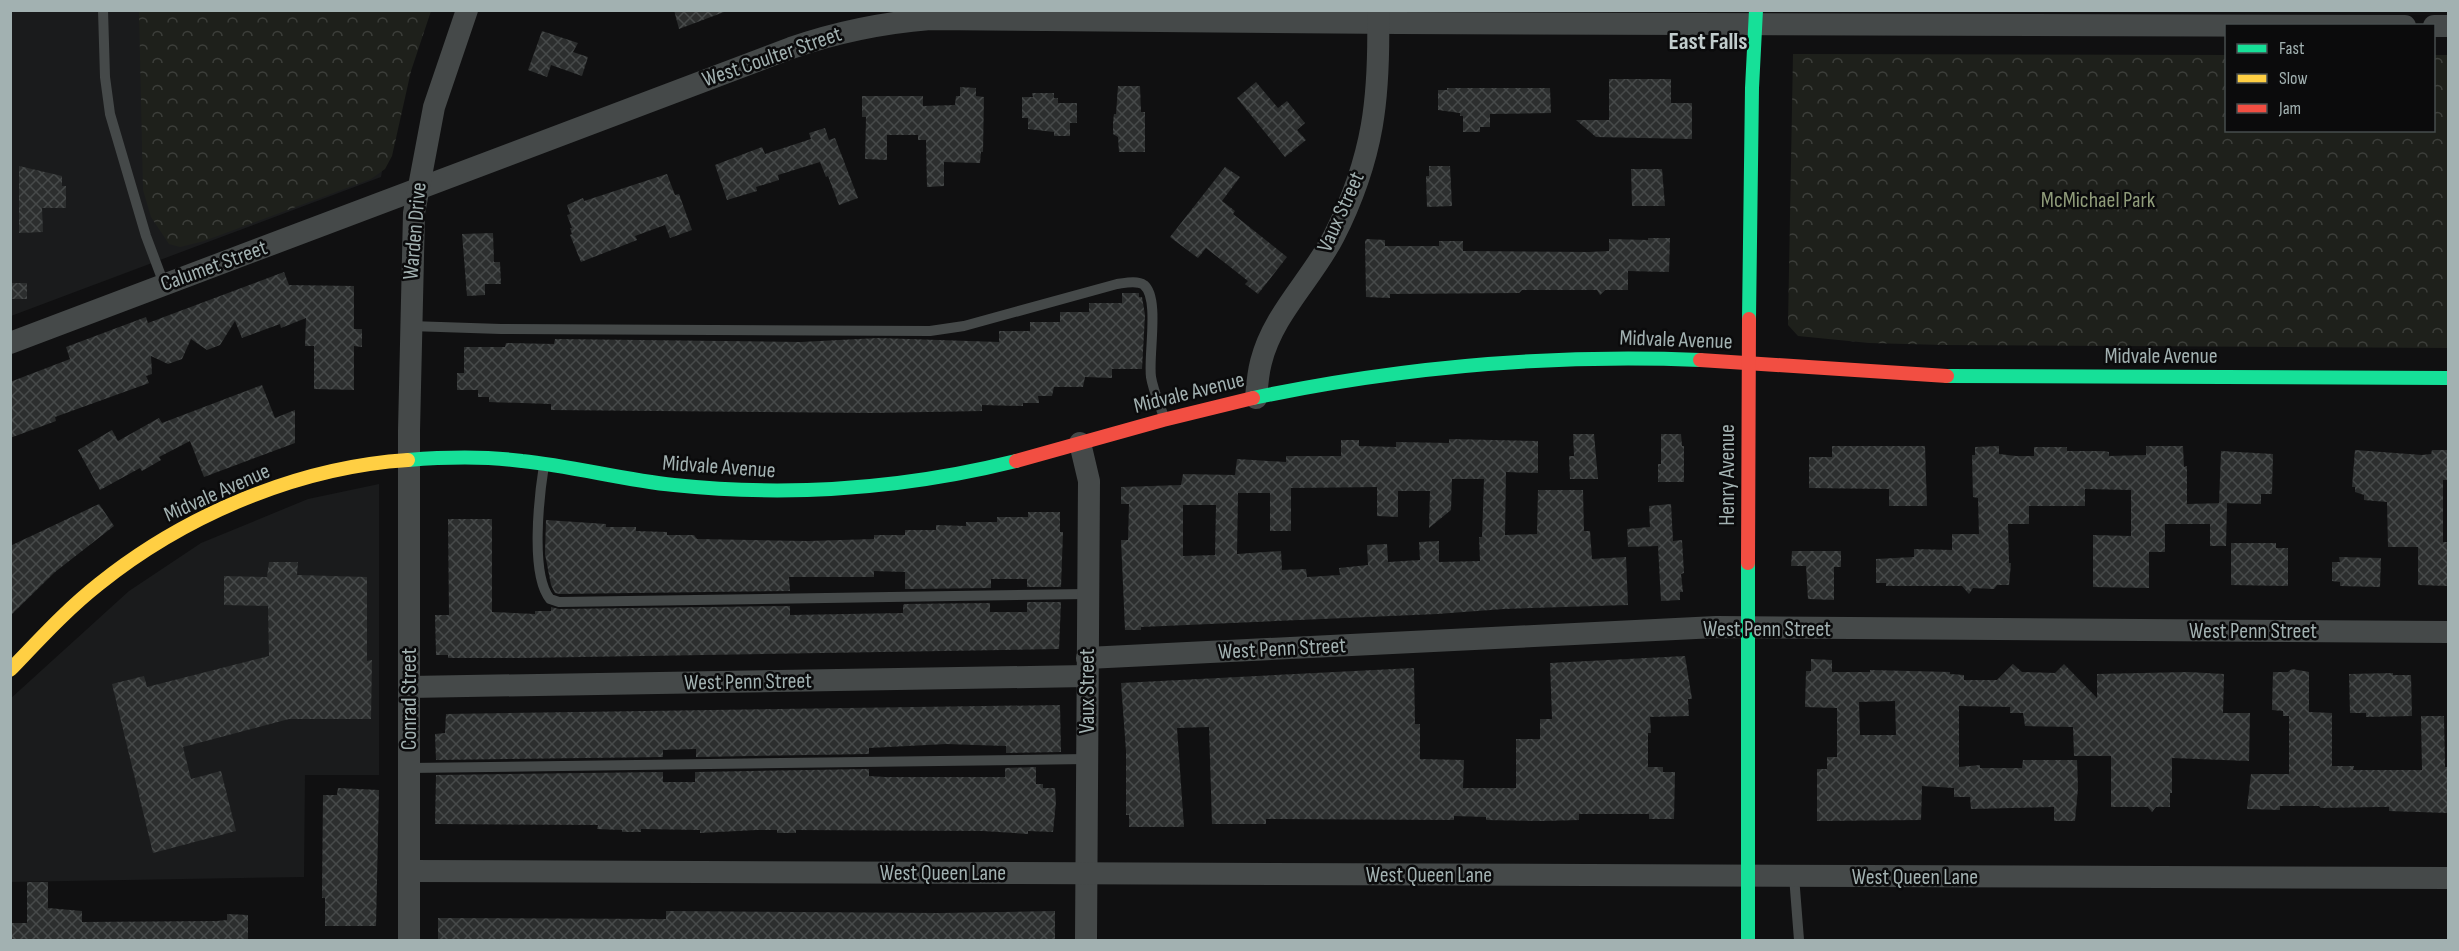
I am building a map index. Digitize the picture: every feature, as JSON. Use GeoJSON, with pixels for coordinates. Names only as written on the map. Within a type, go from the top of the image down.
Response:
{"type":"FeatureCollection","features":[{"type":"Feature","properties":{"kind":"street","name":"Warden Drive"},"geometry":{"type":"LineString","coordinates":[[409,458],[414,213],[434,106],[467,10]]}},
{"type":"Feature","properties":{"kind":"street","name":"West Coulter Street"},"geometry":{"type":"LineString","coordinates":[[417,190],[780,52],[853,29],[930,19],[1213,16],[2017,17],[2229,24]]}},
{"type":"Feature","properties":{"kind":"street","name":"Vaux Street"},"geometry":{"type":"LineString","coordinates":[[1256,398],[1260,363],[1271,336],[1333,238],[1360,173],[1370,142],[1379,76],[1378,16]]}},
{"type":"Feature","properties":{"kind":"street","name":"Henry Avenue"},"geometry":{"type":"LineString","coordinates":[[1748,940],[1749,364],[1752,121],[1756,17]]}},
{"type":"Feature","properties":{"kind":"street","name":"Calumet Street"},"geometry":{"type":"LineString","coordinates":[[10,343],[417,190]]}},
{"type":"Feature","properties":{"kind":"street","name":"Midvale Avenue"},"geometry":{"type":"LineString","coordinates":[[12,665],[106,578],[159,542],[190,525],[257,494],[291,483],[365,465],[409,458],[498,458],[685,487],[803,492],[891,486],[1019,461],[1165,420],[1256,398],[1409,371],[1521,361],[1653,359],[1948,376],[2448,378]]}},
{"type":"Feature","properties":{"kind":"street","name":"Vaux Street"},"geometry":{"type":"LineString","coordinates":[[1080,443],[1089,482],[1086,940]]}},
{"type":"Feature","properties":{"kind":"street","name":"Conrad Street"},"geometry":{"type":"LineString","coordinates":[[409,458],[409,940]]}},
{"type":"Feature","properties":{"kind":"street","name":"West Penn Street"},"geometry":{"type":"LineString","coordinates":[[409,687],[1087,667],[1748,627],[2448,632]]}},
{"type":"Feature","properties":{"kind":"street","name":"West Queen Lane"},"geometry":{"type":"LineString","coordinates":[[409,870],[2448,878]]}},
{"type":"Feature","properties":{"kind":"lane"},"geometry":{"type":"LineString","coordinates":[[103,10],[105,77],[110,114],[146,237],[164,284]]}},
{"type":"Feature","properties":{"kind":"lane"},"geometry":{"type":"LineString","coordinates":[[410,326],[683,331],[930,331],[964,326],[1117,284],[1133,282],[1144,285],[1149,292],[1152,306],[1150,373],[1152,386],[1165,420]]}},
{"type":"Feature","properties":{"kind":"lane"},"geometry":{"type":"LineString","coordinates":[[544,464],[540,488],[538,541],[541,583],[550,599],[560,602],[1087,594]]}},
{"type":"Feature","properties":{"kind":"lane"},"geometry":{"type":"LineString","coordinates":[[409,768],[1087,759]]}},
{"type":"Feature","properties":{"kind":"lane"},"geometry":{"type":"LineString","coordinates":[[1794,876],[1799,940]]}},
{"type":"Feature","properties":{"kind":"shaded area"},"geometry":{"type":"Polygon","coordinates":[[[11,11],[429,11],[389,134],[381,177],[11,316],[11,11]]]}},
{"type":"Feature","properties":{"kind":"shaded area"},"geometry":{"type":"Polygon","coordinates":[[[379,484],[379,775],[305,775],[304,877],[11,882],[10,699],[129,591],[201,543],[308,499],[379,484]]]}},
{"type":"Feature","properties":{"kind":"green space"},"geometry":{"type":"Polygon","coordinates":[[[139,11],[431,11],[411,71],[392,156],[385,169],[371,179],[204,241],[180,247],[169,244],[151,217],[143,190],[139,11]]]}},
{"type":"Feature","properties":{"kind":"green space","name":"McMichael Park"},"geometry":{"type":"Polygon","coordinates":[[[1793,54],[2225,55],[2225,132],[2435,132],[2435,55],[2448,55],[2448,348],[1869,343],[1798,336],[1788,325],[1793,54]]]}},
{"type":"Feature","properties":{"kind":"building"},"geometry":{"type":"Polygon","coordinates":[[[674,10],[724,10],[724,12],[679,29],[674,10]]]}},
{"type":"Feature","properties":{"kind":"building"},"geometry":{"type":"Polygon","coordinates":[[[542,31],[578,43],[573,52],[588,57],[582,76],[551,65],[547,77],[528,70],[542,31]]]}},
{"type":"Feature","properties":{"kind":"building"},"geometry":{"type":"Polygon","coordinates":[[[1609,79],[1671,79],[1671,103],[1692,103],[1692,139],[1596,137],[1576,120],[1609,120],[1609,79]]]}},
{"type":"Feature","properties":{"kind":"building"},"geometry":{"type":"Polygon","coordinates":[[[1256,82],[1278,108],[1287,101],[1305,123],[1297,130],[1306,140],[1285,157],[1237,98],[1256,82]]]}},
{"type":"Feature","properties":{"kind":"building"},"geometry":{"type":"Polygon","coordinates":[[[1118,86],[1140,86],[1141,112],[1145,112],[1145,152],[1119,152],[1118,137],[1113,134],[1118,86]]]}},
{"type":"Feature","properties":{"kind":"building"},"geometry":{"type":"Polygon","coordinates":[[[960,87],[976,88],[976,96],[984,97],[983,152],[981,152],[980,163],[944,162],[944,186],[927,187],[926,140],[918,140],[918,135],[887,135],[887,160],[865,159],[866,117],[862,117],[862,96],[923,96],[923,106],[955,105],[956,96],[960,96],[960,87]]]}},
{"type":"Feature","properties":{"kind":"building"},"geometry":{"type":"Polygon","coordinates":[[[1447,88],[1550,88],[1551,113],[1490,114],[1490,127],[1480,127],[1480,132],[1463,132],[1463,116],[1460,116],[1460,113],[1438,110],[1438,90],[1447,90],[1447,88]]]}},
{"type":"Feature","properties":{"kind":"building"},"geometry":{"type":"Polygon","coordinates":[[[1032,93],[1054,93],[1054,98],[1058,98],[1058,103],[1077,103],[1077,123],[1070,123],[1070,136],[1054,136],[1054,132],[1028,129],[1028,118],[1022,118],[1022,97],[1033,97],[1032,93]]]}},
{"type":"Feature","properties":{"kind":"building"},"geometry":{"type":"Polygon","coordinates":[[[825,128],[829,140],[835,138],[858,198],[839,205],[820,162],[778,175],[779,180],[756,187],[757,191],[727,200],[715,165],[762,147],[765,154],[811,139],[809,133],[825,128]]]}},
{"type":"Feature","properties":{"kind":"building"},"geometry":{"type":"Polygon","coordinates":[[[19,166],[62,176],[62,186],[66,186],[66,208],[42,208],[43,232],[19,233],[19,166]]]}},
{"type":"Feature","properties":{"kind":"building"},"geometry":{"type":"Polygon","coordinates":[[[1429,166],[1450,166],[1452,206],[1427,207],[1426,176],[1429,176],[1429,166]]]}},
{"type":"Feature","properties":{"kind":"building"},"geometry":{"type":"Polygon","coordinates":[[[1225,167],[1240,177],[1222,201],[1235,211],[1233,214],[1287,257],[1258,294],[1245,284],[1248,281],[1206,248],[1198,258],[1170,237],[1225,167]]]}},
{"type":"Feature","properties":{"kind":"building"},"geometry":{"type":"Polygon","coordinates":[[[1631,169],[1662,169],[1665,206],[1632,206],[1631,169]]]}},
{"type":"Feature","properties":{"kind":"building"},"geometry":{"type":"Polygon","coordinates":[[[667,174],[675,195],[679,194],[692,230],[670,238],[665,225],[635,236],[637,240],[581,262],[570,235],[572,234],[570,228],[572,228],[567,215],[570,214],[567,205],[583,198],[584,201],[667,174]]]}},
{"type":"Feature","properties":{"kind":"building"},"geometry":{"type":"Polygon","coordinates":[[[493,233],[494,262],[500,262],[501,284],[485,284],[485,295],[467,296],[462,234],[493,233]]]}},
{"type":"Feature","properties":{"kind":"building"},"geometry":{"type":"Polygon","coordinates":[[[1648,238],[1670,238],[1669,272],[1628,271],[1628,290],[1605,290],[1600,295],[1597,290],[1522,290],[1519,293],[1390,294],[1390,298],[1366,297],[1365,241],[1367,239],[1385,240],[1385,246],[1439,246],[1439,241],[1463,241],[1463,251],[1589,252],[1609,251],[1609,239],[1648,240],[1648,238]]]}},
{"type":"Feature","properties":{"kind":"building"},"geometry":{"type":"Polygon","coordinates":[[[284,272],[289,285],[354,286],[354,329],[362,329],[362,347],[354,346],[354,390],[314,389],[314,346],[305,346],[306,318],[281,328],[280,324],[242,338],[235,321],[220,345],[207,350],[191,339],[182,359],[168,364],[151,356],[152,374],[146,376],[149,383],[55,417],[56,421],[10,438],[10,382],[70,359],[66,347],[146,317],[148,323],[284,272]]]}},
{"type":"Feature","properties":{"kind":"building"},"geometry":{"type":"Polygon","coordinates":[[[10,283],[27,283],[27,299],[10,299],[10,283]]]}},
{"type":"Feature","properties":{"kind":"building"},"geometry":{"type":"Polygon","coordinates":[[[1122,293],[1139,293],[1139,297],[1142,297],[1145,315],[1142,369],[1112,369],[1112,378],[1085,377],[1083,387],[1054,387],[1052,396],[1038,396],[1039,403],[1023,403],[1023,406],[982,405],[982,411],[873,413],[551,410],[551,404],[489,402],[489,397],[478,397],[478,390],[457,390],[457,373],[464,373],[464,347],[505,347],[506,343],[554,344],[555,339],[801,342],[878,338],[999,342],[999,331],[1030,331],[1030,322],[1060,322],[1060,312],[1089,312],[1089,303],[1122,303],[1122,293]]]}},
{"type":"Feature","properties":{"kind":"building"},"geometry":{"type":"Polygon","coordinates":[[[262,385],[275,418],[295,410],[295,443],[204,477],[190,441],[159,457],[161,460],[142,471],[140,468],[100,490],[78,450],[112,430],[118,441],[159,418],[162,423],[262,385]]]}},
{"type":"Feature","properties":{"kind":"building"},"geometry":{"type":"Polygon","coordinates":[[[1573,434],[1594,434],[1598,479],[1570,479],[1569,456],[1574,456],[1573,434]]]}},
{"type":"Feature","properties":{"kind":"building"},"geometry":{"type":"Polygon","coordinates":[[[1661,434],[1681,434],[1682,446],[1684,446],[1684,482],[1658,482],[1658,464],[1661,464],[1661,434]]]}},
{"type":"Feature","properties":{"kind":"building"},"geometry":{"type":"Polygon","coordinates":[[[1449,439],[1538,441],[1538,473],[1506,472],[1505,535],[1537,534],[1538,490],[1583,490],[1584,531],[1590,531],[1592,559],[1626,557],[1628,605],[1141,627],[1141,630],[1125,630],[1121,540],[1128,540],[1129,504],[1121,504],[1121,487],[1181,485],[1183,474],[1235,475],[1237,459],[1286,462],[1286,456],[1341,456],[1341,440],[1359,440],[1359,446],[1396,447],[1396,442],[1449,443],[1449,439]],[[1452,479],[1451,510],[1429,528],[1430,491],[1398,491],[1398,517],[1377,516],[1377,487],[1291,488],[1291,531],[1270,531],[1270,493],[1238,493],[1237,554],[1281,551],[1282,570],[1306,569],[1307,577],[1340,575],[1339,568],[1368,565],[1367,545],[1387,544],[1388,562],[1420,560],[1419,542],[1439,541],[1439,562],[1480,561],[1479,537],[1482,537],[1484,479],[1452,479]],[[1183,505],[1183,556],[1215,555],[1216,505],[1183,505]]]}},
{"type":"Feature","properties":{"kind":"building"},"geometry":{"type":"Polygon","coordinates":[[[1832,446],[1925,446],[1927,506],[1889,506],[1889,489],[1809,488],[1809,457],[1832,457],[1832,446]]]}},
{"type":"Feature","properties":{"kind":"building"},"geometry":{"type":"Polygon","coordinates":[[[1999,446],[1999,454],[2016,456],[2034,456],[2034,447],[2067,447],[2067,451],[2109,452],[2109,456],[2146,455],[2146,446],[2183,446],[2184,467],[2187,466],[2187,504],[2227,503],[2226,546],[2210,546],[2210,524],[2165,524],[2165,552],[2149,552],[2149,588],[2093,587],[2093,535],[2131,536],[2131,490],[2085,489],[2085,506],[2029,506],[2029,524],[2008,524],[2009,563],[2011,563],[2009,585],[1997,585],[1994,589],[1973,588],[1969,594],[1962,586],[1886,586],[1886,583],[1876,583],[1876,559],[1914,557],[1914,549],[1952,550],[1952,534],[1979,534],[1978,498],[1973,497],[1972,455],[1975,455],[1975,447],[1999,446]]]}},
{"type":"Feature","properties":{"kind":"building"},"geometry":{"type":"Polygon","coordinates":[[[2355,450],[2422,455],[2431,454],[2432,450],[2448,450],[2448,480],[2443,480],[2443,542],[2448,542],[2448,586],[2418,585],[2418,547],[2388,547],[2387,502],[2364,500],[2364,495],[2355,492],[2355,487],[2352,487],[2355,450]]]}},
{"type":"Feature","properties":{"kind":"building"},"geometry":{"type":"Polygon","coordinates":[[[2221,451],[2273,454],[2272,494],[2261,494],[2261,504],[2219,503],[2221,451]]]}},
{"type":"Feature","properties":{"kind":"building"},"geometry":{"type":"Polygon","coordinates":[[[99,504],[114,526],[55,572],[10,616],[10,546],[99,504]]]}},
{"type":"Feature","properties":{"kind":"building"},"geometry":{"type":"Polygon","coordinates":[[[1671,504],[1673,541],[1682,540],[1683,592],[1680,592],[1680,600],[1661,601],[1658,546],[1628,547],[1627,529],[1650,527],[1649,506],[1671,504]]]}},
{"type":"Feature","properties":{"kind":"building"},"geometry":{"type":"Polygon","coordinates":[[[1028,512],[1060,512],[1060,532],[1063,532],[1061,587],[1027,587],[1027,579],[991,579],[991,588],[905,589],[905,572],[874,571],[874,577],[789,577],[790,591],[560,594],[555,593],[551,585],[545,554],[546,520],[606,524],[606,527],[636,527],[636,531],[667,532],[667,535],[694,535],[697,539],[808,541],[874,539],[874,535],[905,535],[905,530],[936,530],[936,525],[966,526],[966,522],[997,522],[997,517],[1028,517],[1028,512]]]}},
{"type":"Feature","properties":{"kind":"building"},"geometry":{"type":"Polygon","coordinates":[[[448,519],[492,519],[492,612],[535,614],[535,611],[551,611],[551,607],[559,609],[790,606],[790,615],[903,613],[905,604],[990,603],[990,612],[1027,612],[1027,602],[1061,602],[1059,649],[448,658],[448,655],[436,655],[435,615],[449,615],[448,519]]]}},
{"type":"Feature","properties":{"kind":"building"},"geometry":{"type":"Polygon","coordinates":[[[2231,543],[2276,543],[2276,548],[2288,548],[2288,586],[2231,585],[2231,543]]]}},
{"type":"Feature","properties":{"kind":"building"},"geometry":{"type":"Polygon","coordinates":[[[1792,551],[1841,551],[1841,567],[1834,567],[1834,600],[1808,599],[1806,566],[1791,566],[1792,551]]]}},
{"type":"Feature","properties":{"kind":"building"},"geometry":{"type":"Polygon","coordinates":[[[2339,557],[2381,558],[2380,587],[2340,586],[2340,582],[2332,581],[2332,562],[2340,562],[2339,557]]]}},
{"type":"Feature","properties":{"kind":"building"},"geometry":{"type":"Polygon","coordinates":[[[269,562],[298,562],[297,575],[367,577],[367,661],[372,660],[371,719],[289,719],[183,747],[191,779],[221,771],[236,831],[153,853],[112,684],[144,676],[147,687],[269,656],[268,606],[224,605],[224,576],[267,577],[269,562]]]}},
{"type":"Feature","properties":{"kind":"building"},"geometry":{"type":"Polygon","coordinates":[[[1685,656],[1692,699],[1688,699],[1689,716],[1650,717],[1651,733],[1648,733],[1648,767],[1663,767],[1663,772],[1675,772],[1674,819],[1649,819],[1649,814],[1579,814],[1579,820],[1486,820],[1486,817],[1454,816],[1454,820],[1266,819],[1266,824],[1212,824],[1209,727],[1177,728],[1184,827],[1129,827],[1129,815],[1126,815],[1126,751],[1121,683],[1414,668],[1415,724],[1420,724],[1420,759],[1464,760],[1463,788],[1516,788],[1516,739],[1540,739],[1540,719],[1552,719],[1550,663],[1685,656]]]}},
{"type":"Feature","properties":{"kind":"building"},"geometry":{"type":"Polygon","coordinates":[[[1811,659],[1832,660],[1832,672],[1870,672],[1870,670],[1950,672],[1950,674],[1964,675],[1964,680],[1997,680],[2013,664],[2022,672],[2055,673],[2064,664],[2097,698],[2097,674],[2188,672],[2224,674],[2223,713],[2250,713],[2249,761],[2172,758],[2170,807],[2156,807],[2152,812],[2148,807],[2111,807],[2111,756],[2074,756],[2073,727],[2025,726],[2023,713],[2010,713],[2010,707],[1959,706],[1959,767],[1980,765],[1980,768],[2022,768],[2023,760],[2077,760],[2078,788],[2075,821],[2054,821],[2054,807],[1971,809],[1970,797],[1954,797],[1954,788],[1922,786],[1921,820],[1817,821],[1817,769],[1827,769],[1827,757],[1837,757],[1837,708],[1805,707],[1806,671],[1811,671],[1811,659]],[[1895,701],[1859,702],[1860,735],[1896,735],[1895,701]]]}},
{"type":"Feature","properties":{"kind":"building"},"geometry":{"type":"Polygon","coordinates":[[[2292,669],[2309,672],[2309,712],[2332,713],[2332,766],[2354,766],[2353,770],[2422,770],[2421,716],[2444,716],[2445,767],[2448,767],[2448,813],[2389,811],[2389,807],[2280,806],[2280,810],[2247,809],[2251,774],[2289,774],[2289,716],[2283,716],[2283,711],[2272,710],[2273,672],[2288,672],[2292,669]]]}},
{"type":"Feature","properties":{"kind":"building"},"geometry":{"type":"Polygon","coordinates":[[[2393,673],[2393,675],[2411,675],[2412,716],[2366,717],[2366,713],[2350,713],[2349,674],[2393,673]]]}},
{"type":"Feature","properties":{"kind":"building"},"geometry":{"type":"Polygon","coordinates":[[[1060,705],[1061,752],[1006,753],[1006,746],[946,744],[869,748],[869,754],[696,757],[696,749],[663,750],[663,757],[436,760],[435,734],[445,733],[446,714],[1060,705]]]}},
{"type":"Feature","properties":{"kind":"building"},"geometry":{"type":"Polygon","coordinates":[[[1036,767],[1036,784],[1043,784],[1043,788],[1055,788],[1053,832],[1028,831],[1028,834],[983,831],[796,830],[796,833],[777,833],[777,830],[756,830],[700,833],[700,830],[641,829],[641,832],[622,832],[622,830],[597,829],[598,825],[435,824],[436,775],[663,772],[663,782],[695,782],[695,772],[869,769],[869,776],[885,777],[1005,777],[1005,768],[1036,767]]]}},
{"type":"Feature","properties":{"kind":"building"},"geometry":{"type":"Polygon","coordinates":[[[338,788],[379,790],[376,926],[325,926],[325,898],[322,898],[323,795],[337,795],[338,788]]]}},
{"type":"Feature","properties":{"kind":"building"},"geometry":{"type":"Polygon","coordinates":[[[27,882],[48,882],[48,908],[82,911],[82,922],[217,921],[227,920],[227,914],[248,915],[248,940],[10,940],[10,923],[27,923],[27,882]]]}},
{"type":"Feature","properties":{"kind":"building"},"geometry":{"type":"Polygon","coordinates":[[[666,911],[939,913],[1055,911],[1055,940],[438,940],[438,918],[666,919],[666,911]]]}},
{"type":"Feature","properties":{"kind":"traffic: fast"},"geometry":{"type":"LineString","coordinates":[[1749,319],[1752,88],[1756,10]]}},
{"type":"Feature","properties":{"kind":"traffic: fast"},"geometry":{"type":"LineString","coordinates":[[1253,398],[1364,378],[1475,365],[1588,359],[1700,360]]}},
{"type":"Feature","properties":{"kind":"traffic: fast"},"geometry":{"type":"LineString","coordinates":[[1947,376],[2448,378]]}},
{"type":"Feature","properties":{"kind":"traffic: fast"},"geometry":{"type":"LineString","coordinates":[[408,460],[508,459],[655,483],[717,489],[760,490],[846,488],[888,484],[974,471],[1016,461]]}},
{"type":"Feature","properties":{"kind":"traffic: fast"},"geometry":{"type":"LineString","coordinates":[[1748,563],[1748,940]]}},
{"type":"Feature","properties":{"kind":"traffic: slow"},"geometry":{"type":"LineString","coordinates":[[10,670],[87,594],[132,559],[168,536],[244,499],[285,484],[325,473],[408,460]]}},
{"type":"Feature","properties":{"kind":"traffic: jam"},"geometry":{"type":"LineString","coordinates":[[1748,563],[1749,319]]}},
{"type":"Feature","properties":{"kind":"traffic: jam"},"geometry":{"type":"LineString","coordinates":[[1700,360],[1947,376]]}},
{"type":"Feature","properties":{"kind":"traffic: jam"},"geometry":{"type":"LineString","coordinates":[[1016,461],[1163,420],[1253,398]]}},
{"type":"Feature","properties":{"kind":"district","name":"East Falls"},"geometry":{"type":"Point","coordinates":[1708,41]}}]}
